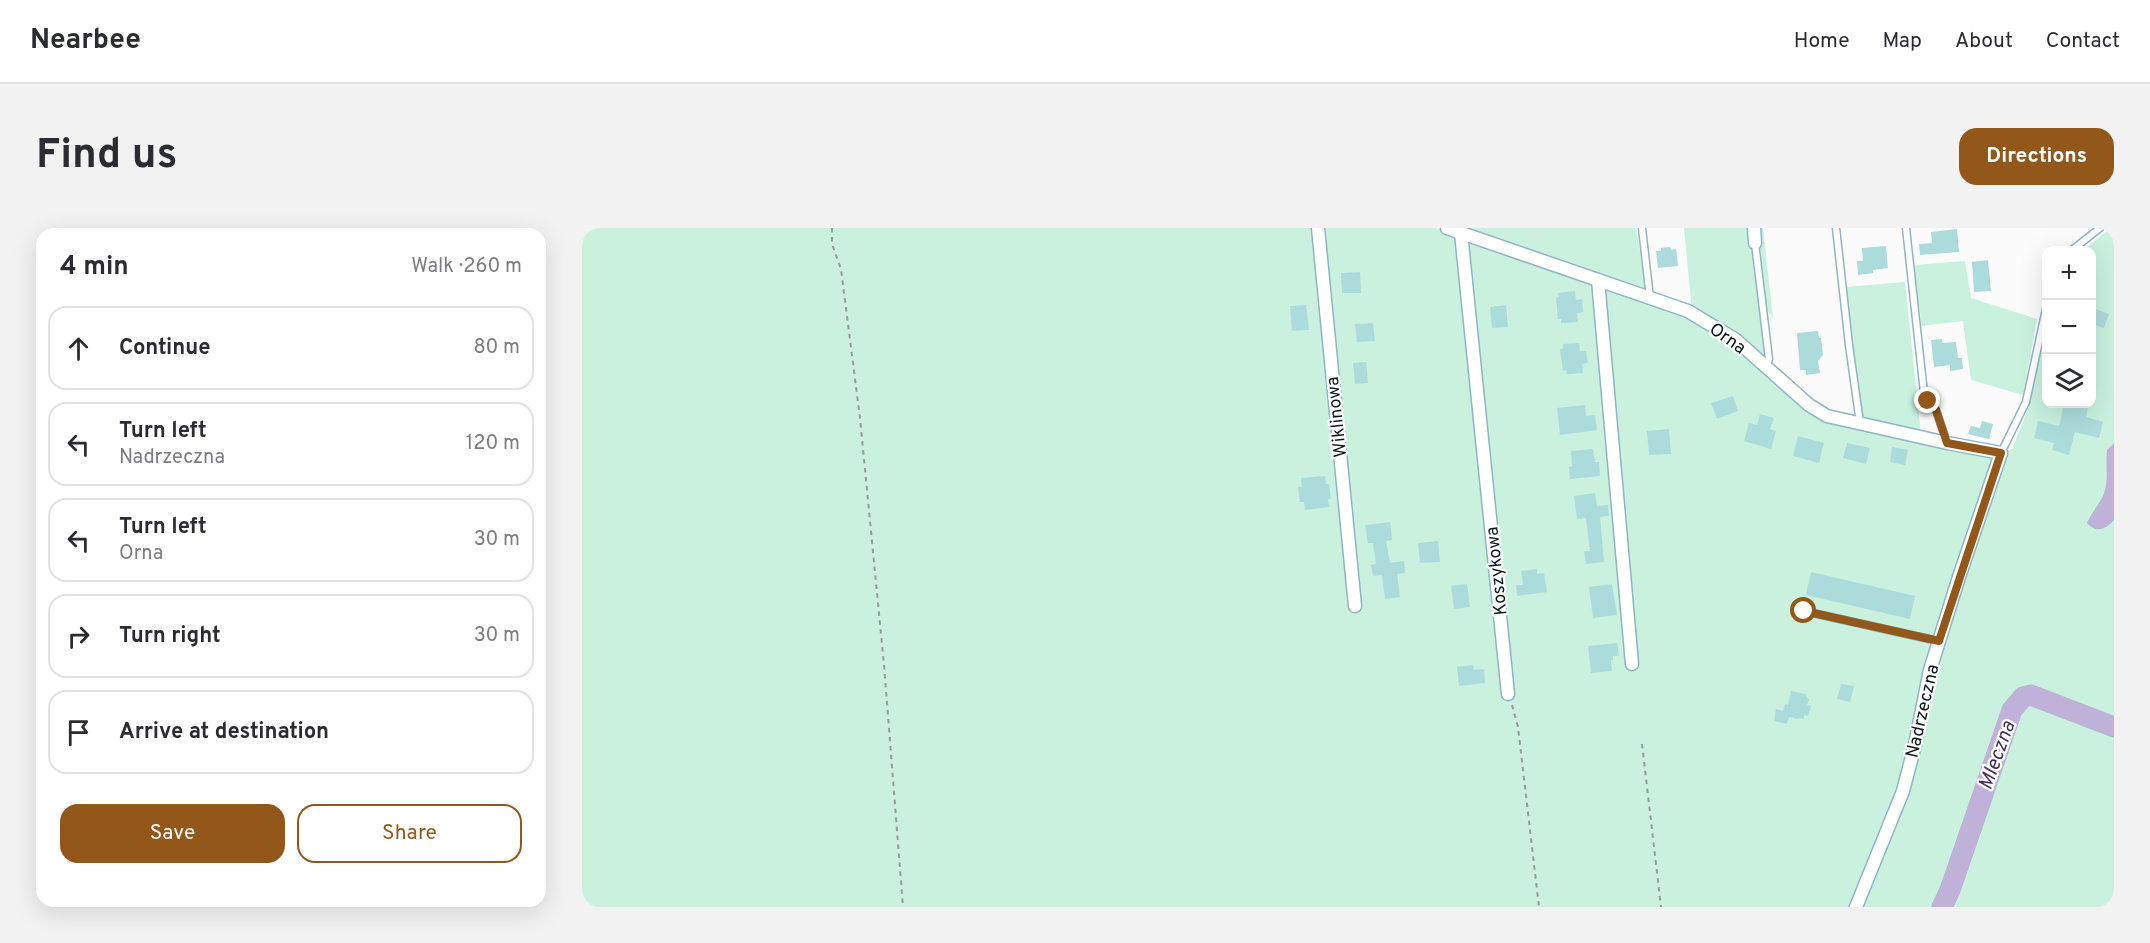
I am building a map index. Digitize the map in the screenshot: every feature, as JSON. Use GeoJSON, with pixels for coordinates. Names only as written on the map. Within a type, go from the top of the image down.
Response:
{"type":"FeatureCollection","features":[{"type":"Feature","properties":{"kind":"street","name":"Wiklinowa"},"geometry":{"type":"LineString","coordinates":[[1318,228],[1355,606]]}},
{"type":"Feature","properties":{"kind":"street","name":"Orna"},"geometry":{"type":"LineString","coordinates":[[1447,228],[1688,311],[1736,340],[1809,405],[1827,416],[2001,453]]}},
{"type":"Feature","properties":{"kind":"street"},"geometry":{"type":"LineString","coordinates":[[1754,228],[1755,243]]}},
{"type":"Feature","properties":{"kind":"street","name":"Koszykowa"},"geometry":{"type":"LineString","coordinates":[[1461,233],[1508,694]]}},
{"type":"Feature","properties":{"kind":"street"},"geometry":{"type":"LineString","coordinates":[[1598,280],[1632,663]]}},
{"type":"Feature","properties":{"kind":"street","name":"Nadrzeczna"},"geometry":{"type":"LineString","coordinates":[[1856,907],[1903,791],[1930,670],[2001,453]]}},
{"type":"Feature","properties":{"kind":"lane"},"geometry":{"type":"LineString","coordinates":[[1642,228],[1650,298]]}},
{"type":"Feature","properties":{"kind":"lane"},"geometry":{"type":"LineString","coordinates":[[1836,228],[1860,423]]}},
{"type":"Feature","properties":{"kind":"lane"},"geometry":{"type":"LineString","coordinates":[[1906,228],[1924,393],[1936,410],[1947,443]]}},
{"type":"Feature","properties":{"kind":"lane"},"geometry":{"type":"LineString","coordinates":[[2077,246],[2100,228]]}},
{"type":"Feature","properties":{"kind":"lane"},"geometry":{"type":"LineString","coordinates":[[1755,243],[1769,358],[1765,366]]}},
{"type":"Feature","properties":{"kind":"lane","name":"Nadrzeczna"},"geometry":{"type":"LineString","coordinates":[[2001,453],[2026,402],[2042,328]]}},
{"type":"Feature","properties":{"kind":"lane"},"geometry":{"type":"LineString","coordinates":[[1804,611],[1939,641]]}},
{"type":"Feature","properties":{"kind":"path"},"geometry":{"type":"LineString","coordinates":[[832,228],[832,244],[841,269],[860,418],[884,665],[903,907]]}},
{"type":"Feature","properties":{"kind":"path"},"geometry":{"type":"LineString","coordinates":[[1508,694],[1518,728],[1539,907]]}},
{"type":"Feature","properties":{"kind":"path"},"geometry":{"type":"LineString","coordinates":[[1642,744],[1661,907]]}},
{"type":"Feature","properties":{"kind":"green space"},"geometry":{"type":"Polygon","coordinates":[[[582,228],[1436,228],[1692,319],[1733,343],[1814,415],[1828,422],[1883,434],[2002,453],[2012,449],[2028,409],[2042,344],[2042,408],[2096,408],[2096,246],[2089,246],[2110,228],[2114,228],[2114,907],[582,907],[582,228]]]}},
{"type":"Feature","properties":{"kind":"green space"},"geometry":{"type":"Polygon","coordinates":[[[1466,228],[1636,228],[1647,294],[1604,275],[1466,230],[1466,228]]]}},
{"type":"Feature","properties":{"kind":"green space"},"geometry":{"type":"Polygon","coordinates":[[[1684,228],[1750,228],[1764,359],[1692,310],[1684,228]]]}},
{"type":"Feature","properties":{"kind":"green space"},"geometry":{"type":"Polygon","coordinates":[[[1758,228],[1763,228],[1773,319],[1766,308],[1758,228]]]}},
{"type":"Feature","properties":{"kind":"green space"},"geometry":{"type":"Polygon","coordinates":[[[1965,261],[1971,298],[2037,319],[2023,395],[1971,380],[1963,321],[1922,326],[1914,265],[1965,261]]]}},
{"type":"Feature","properties":{"kind":"green space"},"geometry":{"type":"Polygon","coordinates":[[[1905,282],[1921,434],[1862,418],[1851,345],[1845,287],[1905,282]]]}},
{"type":"Feature","properties":{"kind":"shaded area"},"geometry":{"type":"Polygon","coordinates":[[[2114,443],[2114,520],[2108,526],[2097,529],[2087,523],[2102,498],[2107,480],[2107,450],[2114,443]]]}},
{"type":"Feature","properties":{"kind":"building"},"geometry":{"type":"Polygon","coordinates":[[[1957,229],[1959,252],[1920,255],[1919,244],[1932,243],[1931,232],[1957,229]]]}},
{"type":"Feature","properties":{"kind":"building"},"geometry":{"type":"Polygon","coordinates":[[[1886,246],[1888,268],[1858,275],[1857,261],[1863,261],[1862,248],[1886,246]]]}},
{"type":"Feature","properties":{"kind":"building"},"geometry":{"type":"Polygon","coordinates":[[[1670,247],[1671,250],[1676,249],[1678,266],[1658,268],[1656,251],[1670,247]]]}},
{"type":"Feature","properties":{"kind":"building"},"geometry":{"type":"Polygon","coordinates":[[[1988,260],[1991,291],[1974,292],[1972,262],[1988,260]]]}},
{"type":"Feature","properties":{"kind":"building"},"geometry":{"type":"Polygon","coordinates":[[[1360,272],[1361,293],[1342,293],[1341,273],[1360,272]]]}},
{"type":"Feature","properties":{"kind":"building"},"geometry":{"type":"Polygon","coordinates":[[[1575,291],[1576,300],[1582,299],[1583,312],[1577,313],[1578,322],[1561,323],[1561,319],[1558,319],[1556,298],[1559,297],[1558,293],[1575,291]]]}},
{"type":"Feature","properties":{"kind":"building"},"geometry":{"type":"Polygon","coordinates":[[[1306,305],[1309,330],[1292,331],[1290,306],[1306,305]]]}},
{"type":"Feature","properties":{"kind":"building"},"geometry":{"type":"Polygon","coordinates":[[[1506,305],[1508,327],[1492,328],[1490,307],[1506,305]]]}},
{"type":"Feature","properties":{"kind":"building"},"geometry":{"type":"Polygon","coordinates":[[[2096,309],[2109,314],[2104,328],[2096,326],[2096,309]]]}},
{"type":"Feature","properties":{"kind":"building"},"geometry":{"type":"Polygon","coordinates":[[[1373,323],[1375,341],[1357,342],[1355,324],[1373,323]]]}},
{"type":"Feature","properties":{"kind":"building"},"geometry":{"type":"Polygon","coordinates":[[[1818,331],[1823,355],[1818,361],[1820,373],[1806,375],[1806,370],[1800,370],[1797,333],[1818,331]]]}},
{"type":"Feature","properties":{"kind":"building"},"geometry":{"type":"Polygon","coordinates":[[[1942,339],[1942,343],[1956,342],[1958,358],[1962,358],[1963,369],[1950,371],[1950,365],[1934,367],[1931,340],[1942,339]]]}},
{"type":"Feature","properties":{"kind":"building"},"geometry":{"type":"Polygon","coordinates":[[[1579,343],[1580,351],[1586,351],[1588,363],[1582,364],[1583,373],[1567,374],[1566,370],[1563,371],[1560,349],[1563,348],[1563,344],[1579,343]]]}},
{"type":"Feature","properties":{"kind":"building"},"geometry":{"type":"Polygon","coordinates":[[[1366,362],[1368,383],[1355,384],[1353,363],[1366,362]]]}},
{"type":"Feature","properties":{"kind":"building"},"geometry":{"type":"Polygon","coordinates":[[[1733,396],[1738,411],[1717,419],[1711,403],[1733,396]]]}},
{"type":"Feature","properties":{"kind":"building"},"geometry":{"type":"Polygon","coordinates":[[[1585,405],[1586,416],[1595,415],[1597,430],[1560,435],[1557,408],[1585,405]]]}},
{"type":"Feature","properties":{"kind":"building"},"geometry":{"type":"Polygon","coordinates":[[[2063,408],[2088,408],[2086,417],[2103,422],[2099,438],[2075,432],[2069,455],[2052,450],[2054,443],[2034,438],[2038,421],[2059,426],[2063,408]]]}},
{"type":"Feature","properties":{"kind":"building"},"geometry":{"type":"Polygon","coordinates":[[[1760,414],[1774,418],[1770,429],[1776,431],[1771,449],[1744,441],[1749,423],[1757,425],[1760,414]]]}},
{"type":"Feature","properties":{"kind":"building"},"geometry":{"type":"Polygon","coordinates":[[[1982,421],[1993,424],[1989,439],[1968,434],[1971,426],[1980,428],[1982,421]]]}},
{"type":"Feature","properties":{"kind":"building"},"geometry":{"type":"Polygon","coordinates":[[[1669,429],[1671,454],[1649,455],[1647,431],[1669,429]]]}},
{"type":"Feature","properties":{"kind":"building"},"geometry":{"type":"Polygon","coordinates":[[[1798,436],[1824,443],[1819,463],[1793,456],[1798,436]]]}},
{"type":"Feature","properties":{"kind":"building"},"geometry":{"type":"Polygon","coordinates":[[[1847,443],[1870,448],[1866,464],[1843,458],[1847,443]]]}},
{"type":"Feature","properties":{"kind":"building"},"geometry":{"type":"Polygon","coordinates":[[[1892,447],[1908,450],[1905,465],[1890,462],[1892,447]]]}},
{"type":"Feature","properties":{"kind":"building"},"geometry":{"type":"Polygon","coordinates":[[[1593,449],[1595,462],[1599,462],[1600,476],[1570,479],[1571,451],[1593,449]]]}},
{"type":"Feature","properties":{"kind":"building"},"geometry":{"type":"Polygon","coordinates":[[[1325,476],[1326,484],[1329,484],[1331,499],[1328,499],[1329,507],[1305,510],[1304,502],[1300,502],[1298,487],[1302,487],[1301,478],[1325,476]]]}},
{"type":"Feature","properties":{"kind":"building"},"geometry":{"type":"Polygon","coordinates":[[[1595,493],[1597,506],[1608,505],[1609,516],[1600,517],[1604,562],[1586,564],[1584,551],[1590,551],[1586,518],[1577,519],[1574,496],[1595,493]]]}},
{"type":"Feature","properties":{"kind":"building"},"geometry":{"type":"Polygon","coordinates":[[[1390,522],[1392,540],[1386,541],[1390,563],[1404,561],[1405,573],[1397,574],[1400,597],[1385,599],[1382,575],[1373,576],[1371,565],[1376,564],[1373,543],[1368,543],[1365,525],[1390,522]]]}},
{"type":"Feature","properties":{"kind":"building"},"geometry":{"type":"Polygon","coordinates":[[[1438,541],[1440,562],[1420,563],[1418,543],[1438,541]]]}},
{"type":"Feature","properties":{"kind":"building"},"geometry":{"type":"Polygon","coordinates":[[[1537,569],[1537,574],[1544,573],[1547,592],[1517,596],[1516,585],[1523,585],[1521,571],[1537,569]]]}},
{"type":"Feature","properties":{"kind":"building"},"geometry":{"type":"Polygon","coordinates":[[[1811,572],[1915,596],[1910,619],[1806,595],[1811,572]]]}},
{"type":"Feature","properties":{"kind":"building"},"geometry":{"type":"Polygon","coordinates":[[[1467,584],[1470,607],[1454,609],[1451,586],[1467,584]]]}},
{"type":"Feature","properties":{"kind":"building"},"geometry":{"type":"Polygon","coordinates":[[[1612,584],[1617,615],[1593,618],[1589,587],[1612,584]]]}},
{"type":"Feature","properties":{"kind":"building"},"geometry":{"type":"Polygon","coordinates":[[[1617,643],[1619,656],[1613,656],[1611,660],[1612,671],[1591,673],[1588,646],[1617,643]]]}},
{"type":"Feature","properties":{"kind":"building"},"geometry":{"type":"Polygon","coordinates":[[[1473,665],[1474,670],[1484,669],[1485,683],[1459,686],[1457,667],[1473,665]]]}},
{"type":"Feature","properties":{"kind":"building"},"geometry":{"type":"Polygon","coordinates":[[[1841,684],[1854,686],[1850,702],[1837,699],[1841,684]]]}},
{"type":"Feature","properties":{"kind":"building"},"geometry":{"type":"Polygon","coordinates":[[[1791,691],[1805,694],[1809,700],[1807,705],[1811,706],[1808,716],[1804,715],[1804,719],[1789,717],[1787,724],[1774,721],[1776,709],[1783,711],[1785,704],[1788,705],[1791,691]]]}},
{"type":"Feature","properties":{"kind":"waterway","name":"Mleczna"},"geometry":{"type":"LineString","coordinates":[[1942,907],[1950,890],[2012,710],[2023,697],[2031,695],[2114,727]]}},
{"type":"Feature","properties":{"kind":"route"},"geometry":{"type":"LineString","coordinates":[[1804,611],[1939,641],[2001,453],[1947,443],[1936,410],[1928,401]]}}]}
